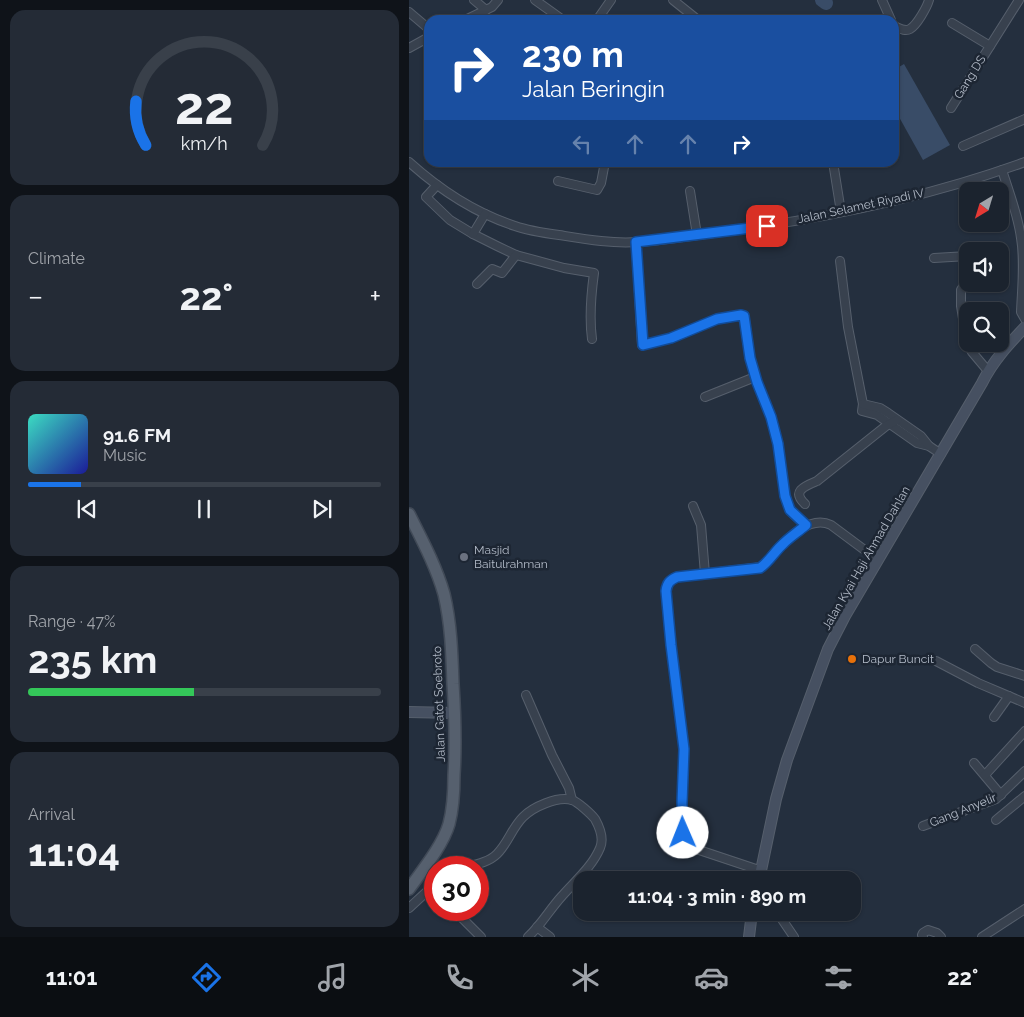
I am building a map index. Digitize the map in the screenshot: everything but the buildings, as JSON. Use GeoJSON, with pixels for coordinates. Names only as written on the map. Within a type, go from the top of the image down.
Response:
{"type":"FeatureCollection","features":[{"type":"Feature","properties":{"kind":"main road","name":"Jalan Kyai Haji Ahmad Dahlan"},"geometry":{"type":"LineString","coordinates":[[762,871],[781,778],[823,662],[836,632],[997,357],[1023,332]]}},
{"type":"Feature","properties":{"kind":"main road","name":"Jalan Gatot Soebroto"},"geometry":{"type":"LineString","coordinates":[[409,514],[437,571],[444,593],[448,615],[455,713],[453,796],[448,826],[437,848],[409,889]]}},
{"type":"Feature","properties":{"kind":"main road"},"geometry":{"type":"LineString","coordinates":[[409,712],[455,713]]}},
{"type":"Feature","properties":{"kind":"main road"},"geometry":{"type":"LineString","coordinates":[[749,937],[751,921]]}},
{"type":"Feature","properties":{"kind":"street"},"geometry":{"type":"LineString","coordinates":[[474,0],[486,10]]}},
{"type":"Feature","properties":{"kind":"street"},"geometry":{"type":"LineString","coordinates":[[476,15],[492,7],[498,0]]}},
{"type":"Feature","properties":{"kind":"street"},"geometry":{"type":"LineString","coordinates":[[535,0],[556,15]]}},
{"type":"Feature","properties":{"kind":"street"},"geometry":{"type":"LineString","coordinates":[[600,15],[611,0]]}},
{"type":"Feature","properties":{"kind":"street"},"geometry":{"type":"LineString","coordinates":[[673,0],[690,15]]}},
{"type":"Feature","properties":{"kind":"street"},"geometry":{"type":"LineString","coordinates":[[882,0],[889,15]]}},
{"type":"Feature","properties":{"kind":"street"},"geometry":{"type":"LineString","coordinates":[[899,28],[910,29],[918,20],[929,0]]}},
{"type":"Feature","properties":{"kind":"street","name":"Gang DS"},"geometry":{"type":"LineString","coordinates":[[951,108],[1019,0]]}},
{"type":"Feature","properties":{"kind":"street"},"geometry":{"type":"LineString","coordinates":[[409,12],[424,25]]}},
{"type":"Feature","properties":{"kind":"street","name":"Gang DS"},"geometry":{"type":"LineString","coordinates":[[952,23],[990,46]]}},
{"type":"Feature","properties":{"kind":"street"},"geometry":{"type":"LineString","coordinates":[[409,48],[424,40]]}},
{"type":"Feature","properties":{"kind":"street"},"geometry":{"type":"LineString","coordinates":[[963,146],[1024,119]]}},
{"type":"Feature","properties":{"kind":"street","name":"Jalan Selamet Riyadi IV"},"geometry":{"type":"LineString","coordinates":[[409,162],[453,197],[485,214],[516,226],[582,239],[636,242],[767,226],[841,212],[904,199],[1024,162]]}},
{"type":"Feature","properties":{"kind":"street"},"geometry":{"type":"LineString","coordinates":[[559,181],[597,190],[601,184],[604,167]]}},
{"type":"Feature","properties":{"kind":"street"},"geometry":{"type":"LineString","coordinates":[[834,167],[841,212]]}},
{"type":"Feature","properties":{"kind":"street"},"geometry":{"type":"LineString","coordinates":[[1002,170],[1021,237],[1023,263],[1021,312],[1024,319]]}},
{"type":"Feature","properties":{"kind":"street"},"geometry":{"type":"LineString","coordinates":[[437,185],[426,197],[450,220],[473,234],[516,255],[564,268],[594,273],[590,314],[593,339]]}},
{"type":"Feature","properties":{"kind":"street"},"geometry":{"type":"LineString","coordinates":[[690,191],[697,235]]}},
{"type":"Feature","properties":{"kind":"street"},"geometry":{"type":"LineString","coordinates":[[473,234],[485,214]]}},
{"type":"Feature","properties":{"kind":"street"},"geometry":{"type":"LineString","coordinates":[[636,242],[643,345],[671,338],[717,319],[743,315],[755,377],[771,417],[778,444],[783,486],[787,501],[790,510],[806,525]]}},
{"type":"Feature","properties":{"kind":"street"},"geometry":{"type":"LineString","coordinates":[[477,284],[492,269],[502,273],[516,255]]}},
{"type":"Feature","properties":{"kind":"street"},"geometry":{"type":"LineString","coordinates":[[934,258],[959,257]]}},
{"type":"Feature","properties":{"kind":"street"},"geometry":{"type":"LineString","coordinates":[[840,261],[848,327],[863,404],[862,411],[894,422],[917,444],[929,446],[941,454]]}},
{"type":"Feature","properties":{"kind":"street"},"geometry":{"type":"LineString","coordinates":[[972,352],[988,372]]}},
{"type":"Feature","properties":{"kind":"street"},"geometry":{"type":"LineString","coordinates":[[705,397],[755,377]]}},
{"type":"Feature","properties":{"kind":"street"},"geometry":{"type":"LineString","coordinates":[[805,504],[799,498],[800,491],[817,481],[894,422]]}},
{"type":"Feature","properties":{"kind":"street"},"geometry":{"type":"LineString","coordinates":[[693,506],[701,525],[705,574]]}},
{"type":"Feature","properties":{"kind":"street"},"geometry":{"type":"LineString","coordinates":[[749,871],[693,848],[685,843],[684,840],[682,803],[684,749],[671,645],[667,585],[671,580],[686,576],[762,567],[784,542],[806,525],[823,522],[829,523],[878,560]]}},
{"type":"Feature","properties":{"kind":"street"},"geometry":{"type":"LineString","coordinates":[[975,649],[997,667],[1024,676]]}},
{"type":"Feature","properties":{"kind":"street"},"geometry":{"type":"LineString","coordinates":[[936,661],[978,683],[1024,703]]}},
{"type":"Feature","properties":{"kind":"street"},"geometry":{"type":"LineString","coordinates":[[526,695],[552,755],[569,788],[572,800]]}},
{"type":"Feature","properties":{"kind":"street"},"geometry":{"type":"LineString","coordinates":[[994,717],[1009,696]]}},
{"type":"Feature","properties":{"kind":"street"},"geometry":{"type":"LineString","coordinates":[[985,775],[1024,731]]}},
{"type":"Feature","properties":{"kind":"street"},"geometry":{"type":"LineString","coordinates":[[975,763],[1001,795]]}},
{"type":"Feature","properties":{"kind":"street","name":"Gang Anyelir"},"geometry":{"type":"LineString","coordinates":[[923,826],[991,801],[1001,795],[1024,771]]}},
{"type":"Feature","properties":{"kind":"street"},"geometry":{"type":"LineString","coordinates":[[996,820],[1024,796]]}},
{"type":"Feature","properties":{"kind":"street"},"geometry":{"type":"LineString","coordinates":[[489,861],[497,855],[515,826],[523,817],[530,811],[549,802],[558,799],[572,800],[589,812],[595,819],[602,839],[600,847],[583,873],[561,896],[528,937]]}},
{"type":"Feature","properties":{"kind":"street"},"geometry":{"type":"LineString","coordinates":[[409,908],[424,895]]}},
{"type":"Feature","properties":{"kind":"street"},"geometry":{"type":"LineString","coordinates":[[982,937],[1024,909]]}},
{"type":"Feature","properties":{"kind":"street"},"geometry":{"type":"LineString","coordinates":[[465,921],[481,937]]}},
{"type":"Feature","properties":{"kind":"street"},"geometry":{"type":"LineString","coordinates":[[783,921],[794,937]]}},
{"type":"Feature","properties":{"kind":"street"},"geometry":{"type":"LineString","coordinates":[[537,927],[550,937]]}},
{"type":"Feature","properties":{"kind":"street"},"geometry":{"type":"LineString","coordinates":[[923,937],[923,933],[928,930],[937,933],[941,937]]}},
{"type":"Feature","properties":{"kind":"water"},"geometry":{"type":"Polygon","coordinates":[[[904,64],[950,145],[923,160],[899,117],[899,67],[904,64]]]}},
{"type":"Feature","properties":{"kind":"waterway"},"geometry":{"type":"LineString","coordinates":[[822,0],[826,3]]}},
{"type":"Feature","properties":{"kind":"place","name":"Masjid Baitulrahman"},"geometry":{"type":"Point","coordinates":[464,557]}},
{"type":"Feature","properties":{"kind":"place","name":"Dapur Buncit"},"geometry":{"type":"Point","coordinates":[852,659]}},
{"type":"Feature","properties":{"kind":"route"},"geometry":{"type":"LineString","coordinates":[[683,833],[684,749],[671,645],[667,585],[677,577],[760,568],[784,542],[806,525],[790,510],[785,496],[778,444],[771,417],[750,358],[744,316],[717,319],[671,338],[643,345],[636,242],[767,226]]}}]}
